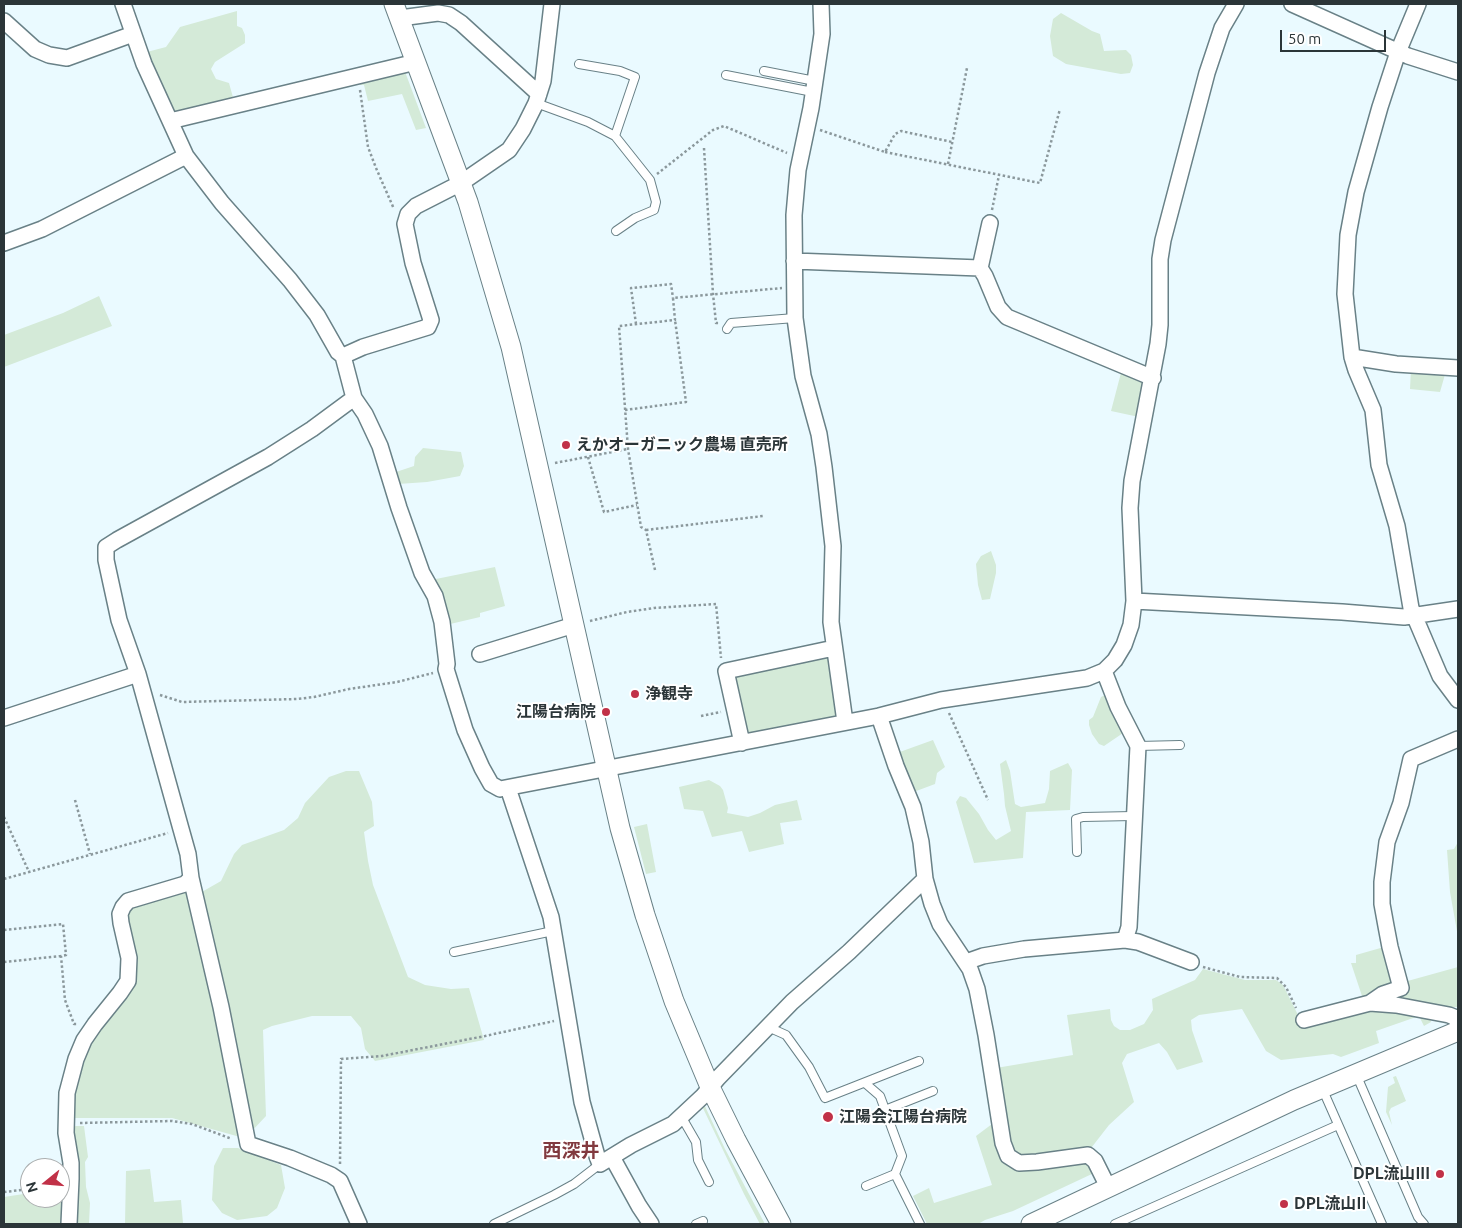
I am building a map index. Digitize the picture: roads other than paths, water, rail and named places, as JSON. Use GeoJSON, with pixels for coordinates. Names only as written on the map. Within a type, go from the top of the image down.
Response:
{"type":"FeatureCollection","features":[{"type":"Feature","properties":{"kind":"street"},"geometry":{"type":"LineString","coordinates":[[123,4],[144,64],[186,156],[228,210],[290,280],[312,308],[338,352],[343,356],[354,398],[365,414],[380,446],[419,564],[435,596],[442,622],[448,664],[446,669],[465,730],[491,784],[500,789],[879,716],[943,700],[1086,678],[1104,671],[1115,660],[1124,645],[1131,625],[1134,601],[1130,508],[1132,480],[1153,378],[1160,325],[1160,258],[1163,240],[1207,73],[1222,28],[1236,4]]}},
{"type":"Feature","properties":{"kind":"street"},"geometry":{"type":"LineString","coordinates":[[343,356],[363,347],[428,327],[431,320],[413,263],[405,224],[408,214],[416,206],[461,183],[509,150],[524,129],[538,98],[543,81],[552,4]]}},
{"type":"Feature","properties":{"kind":"street"},"geometry":{"type":"LineString","coordinates":[[821,4],[822,34],[800,158],[794,215],[795,318],[803,376],[819,434],[824,467],[833,546],[832,622],[834,648],[845,722]]}},
{"type":"Feature","properties":{"kind":"street"},"geometry":{"type":"LineString","coordinates":[[1292,4],[1398,52],[1458,72]]}},
{"type":"Feature","properties":{"kind":"street"},"geometry":{"type":"LineString","coordinates":[[1418,4],[1398,52],[1356,192],[1348,235],[1346,294],[1352,357],[1373,410],[1379,465],[1397,526],[1413,617],[1440,676],[1458,700]]}},
{"type":"Feature","properties":{"kind":"street"},"geometry":{"type":"LineString","coordinates":[[538,98],[462,23],[449,15],[397,11],[461,183],[482,245],[511,347],[538,466],[579,624],[620,828],[647,923],[671,992],[710,1088],[781,1224]]}},
{"type":"Feature","properties":{"kind":"street"},"geometry":{"type":"LineString","coordinates":[[4,21],[35,50],[67,58],[133,34]]}},
{"type":"Feature","properties":{"kind":"street"},"geometry":{"type":"LineString","coordinates":[[170,121],[416,62]]}},
{"type":"Feature","properties":{"kind":"street"},"geometry":{"type":"LineString","coordinates":[[4,243],[42,228],[186,156]]}},
{"type":"Feature","properties":{"kind":"street"},"geometry":{"type":"LineString","coordinates":[[990,223],[980,268],[998,307],[1007,317],[1153,378]]}},
{"type":"Feature","properties":{"kind":"street"},"geometry":{"type":"LineString","coordinates":[[794,261],[980,268]]}},
{"type":"Feature","properties":{"kind":"street"},"geometry":{"type":"LineString","coordinates":[[1352,357],[1396,364],[1458,368]]}},
{"type":"Feature","properties":{"kind":"street"},"geometry":{"type":"LineString","coordinates":[[354,398],[312,429],[268,457],[106,547],[106,560],[119,620],[140,681],[188,854],[191,878],[221,1007],[248,1144],[312,1167],[340,1181],[359,1224]]}},
{"type":"Feature","properties":{"kind":"street"},"geometry":{"type":"LineString","coordinates":[[1134,601],[1413,617],[1458,609]]}},
{"type":"Feature","properties":{"kind":"street"},"geometry":{"type":"LineString","coordinates":[[480,654],[579,624]]}},
{"type":"Feature","properties":{"kind":"street"},"geometry":{"type":"LineString","coordinates":[[742,743],[726,671],[834,648]]}},
{"type":"Feature","properties":{"kind":"street"},"geometry":{"type":"LineString","coordinates":[[1104,671],[1118,707],[1138,746],[1129,927],[1125,940]]}},
{"type":"Feature","properties":{"kind":"street"},"geometry":{"type":"LineString","coordinates":[[4,718],[140,681]]}},
{"type":"Feature","properties":{"kind":"street"},"geometry":{"type":"LineString","coordinates":[[879,716],[896,766],[913,807],[932,904],[940,924],[970,969],[977,989],[1003,1143],[1008,1156],[1019,1162],[1037,1162],[1088,1155],[1095,1161],[1108,1187]]}},
{"type":"Feature","properties":{"kind":"street"},"geometry":{"type":"LineString","coordinates":[[1370,1003],[1383,994],[1401,988],[1390,948],[1382,904],[1382,882],[1387,842],[1401,803],[1411,759],[1458,739]]}},
{"type":"Feature","properties":{"kind":"street"},"geometry":{"type":"LineString","coordinates":[[508,788],[551,917],[582,1102],[606,1160],[651,1224]]}},
{"type":"Feature","properties":{"kind":"street"},"geometry":{"type":"LineString","coordinates":[[69,1224],[71,1163],[66,1133],[67,1093],[76,1059],[84,1040],[128,981],[129,958],[120,914],[128,901],[185,884],[191,878]]}},
{"type":"Feature","properties":{"kind":"street"},"geometry":{"type":"LineString","coordinates":[[606,1160],[673,1124],[792,1002],[849,952],[926,879]]}},
{"type":"Feature","properties":{"kind":"street"},"geometry":{"type":"LineString","coordinates":[[966,962],[983,956],[1024,949],[1125,940],[1138,942],[1191,962]]}},
{"type":"Feature","properties":{"kind":"street"},"geometry":{"type":"LineString","coordinates":[[1304,1020],[1370,1003],[1396,1005],[1449,1015],[1458,1022]]}},
{"type":"Feature","properties":{"kind":"street"},"geometry":{"type":"LineString","coordinates":[[1031,1224],[1239,1125],[1458,1031]]}},
{"type":"Feature","properties":{"kind":"lane"},"geometry":{"type":"LineString","coordinates":[[579,64],[620,71],[635,77],[616,136]]}},
{"type":"Feature","properties":{"kind":"lane"},"geometry":{"type":"LineString","coordinates":[[764,72],[814,86]]}},
{"type":"Feature","properties":{"kind":"lane"},"geometry":{"type":"LineString","coordinates":[[726,74],[814,86]]}},
{"type":"Feature","properties":{"kind":"lane"},"geometry":{"type":"LineString","coordinates":[[538,98],[616,136],[650,180],[656,207],[654,210],[635,218],[616,231]]}},
{"type":"Feature","properties":{"kind":"lane"},"geometry":{"type":"LineString","coordinates":[[729,326],[795,318]]}},
{"type":"Feature","properties":{"kind":"lane"},"geometry":{"type":"LineString","coordinates":[[1138,746],[1180,746]]}},
{"type":"Feature","properties":{"kind":"lane"},"geometry":{"type":"LineString","coordinates":[[1077,852],[1076,819],[1083,817],[1134,816]]}},
{"type":"Feature","properties":{"kind":"lane"},"geometry":{"type":"LineString","coordinates":[[454,952],[553,931]]}},
{"type":"Feature","properties":{"kind":"lane"},"geometry":{"type":"LineString","coordinates":[[768,1027],[786,1035],[809,1067],[825,1098],[919,1061]]}},
{"type":"Feature","properties":{"kind":"lane"},"geometry":{"type":"LineString","coordinates":[[1356,1074],[1418,1217],[1424,1224]]}},
{"type":"Feature","properties":{"kind":"lane"},"geometry":{"type":"LineString","coordinates":[[865,1083],[880,1096],[902,1156],[895,1174],[866,1186]]}},
{"type":"Feature","properties":{"kind":"lane"},"geometry":{"type":"LineString","coordinates":[[1322,1088],[1382,1224]]}},
{"type":"Feature","properties":{"kind":"lane"},"geometry":{"type":"LineString","coordinates":[[885,1110],[933,1091]]}},
{"type":"Feature","properties":{"kind":"lane"},"geometry":{"type":"LineString","coordinates":[[681,1116],[696,1142],[698,1160],[709,1182]]}},
{"type":"Feature","properties":{"kind":"lane"},"geometry":{"type":"LineString","coordinates":[[1115,1224],[1338,1125]]}},
{"type":"Feature","properties":{"kind":"lane"},"geometry":{"type":"LineString","coordinates":[[494,1224],[560,1191],[606,1160]]}},
{"type":"Feature","properties":{"kind":"lane"},"geometry":{"type":"LineString","coordinates":[[895,1174],[920,1224]]}},
{"type":"Feature","properties":{"kind":"place","name":"えかオーガニック農場 直売所"},"geometry":{"type":"Point","coordinates":[566,445]}},
{"type":"Feature","properties":{"kind":"place","name":"浄観寺"},"geometry":{"type":"Point","coordinates":[635,694]}},
{"type":"Feature","properties":{"kind":"place","name":"江陽台病院"},"geometry":{"type":"Point","coordinates":[606,712]}},
{"type":"Feature","properties":{"kind":"place","name":"江陽会江陽台病院"},"geometry":{"type":"Point","coordinates":[828,1117]}},
{"type":"Feature","properties":{"kind":"place","name":"DPL流山III"},"geometry":{"type":"Point","coordinates":[1440,1174]}},
{"type":"Feature","properties":{"kind":"place","name":"DPL流山II"},"geometry":{"type":"Point","coordinates":[1284,1204]}},
{"type":"Feature","properties":{"kind":"district","name":"西深井"},"geometry":{"type":"Point","coordinates":[571,1151]}}]}
